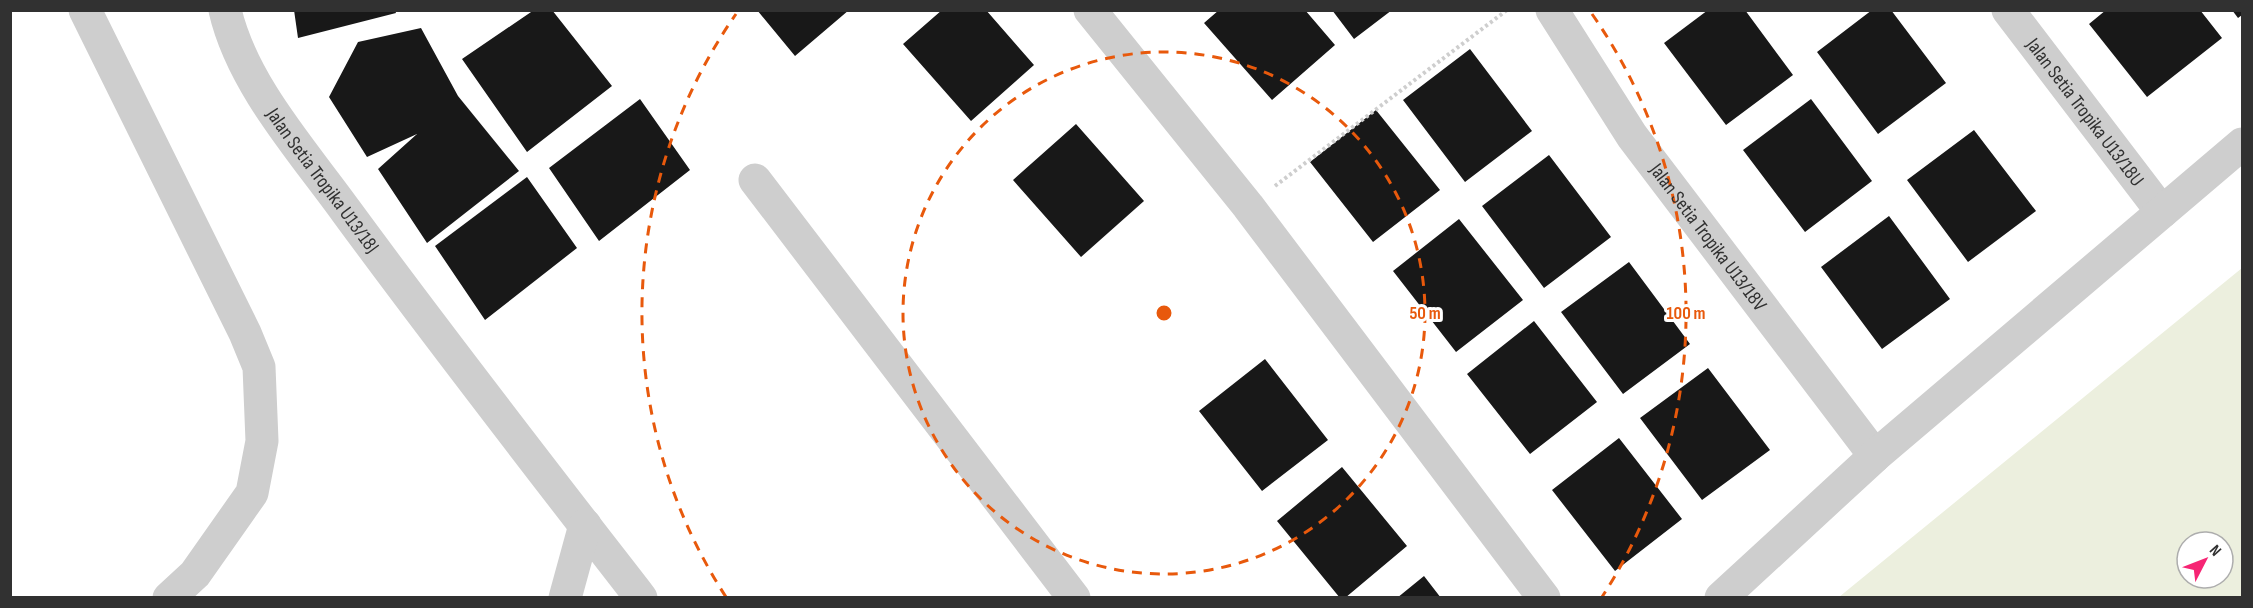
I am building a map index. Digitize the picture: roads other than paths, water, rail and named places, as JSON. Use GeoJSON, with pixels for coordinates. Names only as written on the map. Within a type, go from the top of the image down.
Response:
{"type":"FeatureCollection","features":[{"type":"Feature","properties":{"kind":"street"},"geometry":{"type":"LineString","coordinates":[[85,10],[240,322],[259,367],[262,441],[252,493],[195,574],[169,597]]}},
{"type":"Feature","properties":{"kind":"street","name":"Jalan Setia Tropika U13/18J"},"geometry":{"type":"LineString","coordinates":[[225,10],[231,34],[254,83],[441,340],[641,597]]}},
{"type":"Feature","properties":{"kind":"street"},"geometry":{"type":"LineString","coordinates":[[1090,10],[1248,206],[1544,597]]}},
{"type":"Feature","properties":{"kind":"street","name":"Jalan Setia Tropika U13/18V"},"geometry":{"type":"LineString","coordinates":[[1552,10],[1632,136],[1875,456]]}},
{"type":"Feature","properties":{"kind":"street","name":"Jalan Setia Tropika U13/18U"},"geometry":{"type":"LineString","coordinates":[[2008,10],[2162,212]]}},
{"type":"Feature","properties":{"kind":"street"},"geometry":{"type":"LineString","coordinates":[[1721,597],[1875,456],[2242,144]]}},
{"type":"Feature","properties":{"kind":"street"},"geometry":{"type":"LineString","coordinates":[[755,180],[1074,597]]}},
{"type":"Feature","properties":{"kind":"street"},"geometry":{"type":"LineString","coordinates":[[565,597],[585,525]]}}]}
